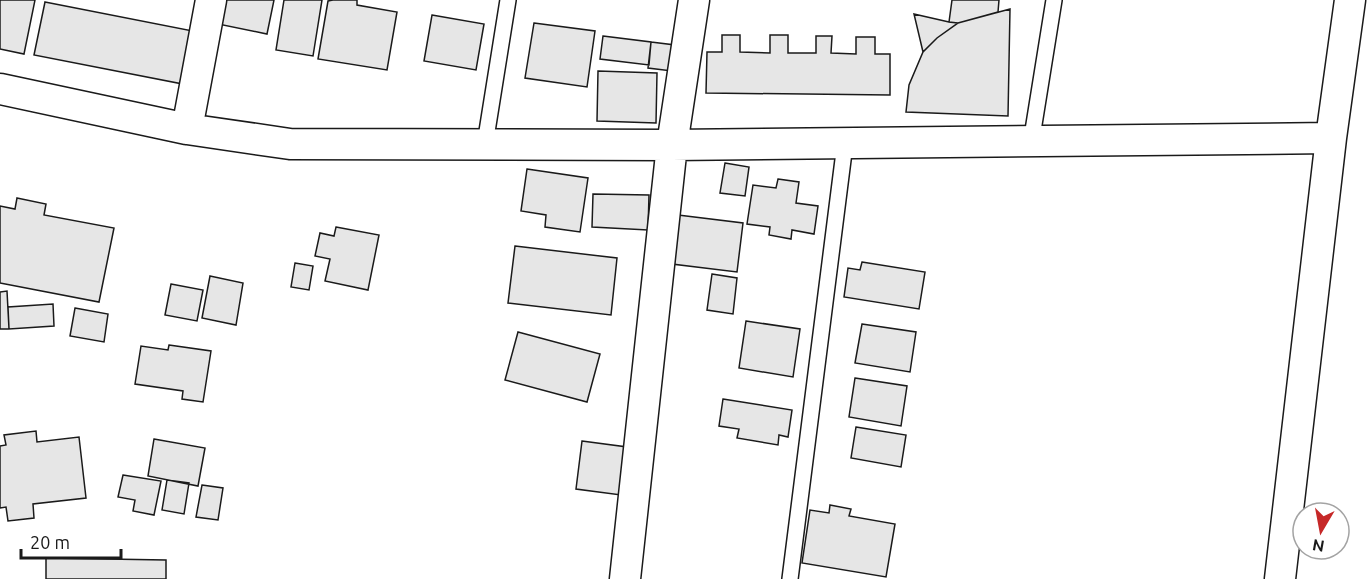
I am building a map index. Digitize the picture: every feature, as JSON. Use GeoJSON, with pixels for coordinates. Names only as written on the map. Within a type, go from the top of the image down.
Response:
{"type":"FeatureCollection","features":[{"type":"Feature","properties":{"kind":"street"},"geometry":{"type":"LineString","coordinates":[[186,129],[211,0]]}},
{"type":"Feature","properties":{"kind":"street"},"geometry":{"type":"LineString","coordinates":[[625,579],[672,145],[694,0]]}},
{"type":"Feature","properties":{"kind":"street"},"geometry":{"type":"LineString","coordinates":[[1280,579],[1331,138],[1350,0]]}},
{"type":"Feature","properties":{"kind":"street"},"geometry":{"type":"LineString","coordinates":[[0,89],[186,129],[290,144],[1031,143],[1331,138]]}},
{"type":"Feature","properties":{"kind":"lane"},"geometry":{"type":"LineString","coordinates":[[485,144],[508,0]]}},
{"type":"Feature","properties":{"kind":"lane"},"geometry":{"type":"LineString","coordinates":[[1031,143],[1054,0]]}},
{"type":"Feature","properties":{"kind":"lane"},"geometry":{"type":"LineString","coordinates":[[790,579],[845,144]]}},
{"type":"Feature","properties":{"kind":"building"},"geometry":{"type":"Polygon","coordinates":[[[0,0],[35,0],[24,54],[0,49],[0,0]]]}},
{"type":"Feature","properties":{"kind":"building"},"geometry":{"type":"Polygon","coordinates":[[[223,0],[274,0],[267,34],[218,24],[223,0]]]}},
{"type":"Feature","properties":{"kind":"building"},"geometry":{"type":"Polygon","coordinates":[[[284,0],[322,0],[313,56],[276,50],[284,0]]]}},
{"type":"Feature","properties":{"kind":"building"},"geometry":{"type":"Polygon","coordinates":[[[357,0],[357,5],[397,12],[387,70],[318,59],[328,1],[357,0]]]}},
{"type":"Feature","properties":{"kind":"building"},"geometry":{"type":"Polygon","coordinates":[[[952,0],[999,0],[998,12],[958,23],[949,22],[952,0]]]}},
{"type":"Feature","properties":{"kind":"building"},"geometry":{"type":"Polygon","coordinates":[[[45,2],[198,32],[188,85],[34,55],[45,2]]]}},
{"type":"Feature","properties":{"kind":"building"},"geometry":{"type":"Polygon","coordinates":[[[1010,9],[1008,116],[906,112],[909,85],[923,52],[937,38],[958,23],[1010,9]]]}},
{"type":"Feature","properties":{"kind":"building"},"geometry":{"type":"Polygon","coordinates":[[[914,14],[958,23],[937,38],[923,52],[914,14]]]}},
{"type":"Feature","properties":{"kind":"building"},"geometry":{"type":"Polygon","coordinates":[[[432,15],[484,24],[476,70],[424,61],[432,15]]]}},
{"type":"Feature","properties":{"kind":"building"},"geometry":{"type":"Polygon","coordinates":[[[534,23],[595,31],[587,87],[525,78],[534,23]]]}},
{"type":"Feature","properties":{"kind":"building"},"geometry":{"type":"Polygon","coordinates":[[[722,35],[740,35],[740,52],[770,53],[770,35],[788,35],[788,53],[816,53],[816,36],[832,36],[831,53],[856,54],[856,37],[875,37],[875,54],[890,54],[890,95],[706,93],[707,52],[722,52],[722,35]]]}},
{"type":"Feature","properties":{"kind":"building"},"geometry":{"type":"Polygon","coordinates":[[[603,36],[651,42],[649,65],[600,59],[603,36]]]}},
{"type":"Feature","properties":{"kind":"building"},"geometry":{"type":"Polygon","coordinates":[[[651,42],[675,45],[672,71],[648,68],[651,42]]]}},
{"type":"Feature","properties":{"kind":"building"},"geometry":{"type":"Polygon","coordinates":[[[598,71],[657,73],[656,123],[597,121],[598,71]]]}},
{"type":"Feature","properties":{"kind":"building"},"geometry":{"type":"Polygon","coordinates":[[[725,163],[749,167],[745,196],[720,193],[725,163]]]}},
{"type":"Feature","properties":{"kind":"building"},"geometry":{"type":"Polygon","coordinates":[[[527,169],[588,178],[580,232],[545,227],[546,215],[521,211],[527,169]]]}},
{"type":"Feature","properties":{"kind":"building"},"geometry":{"type":"Polygon","coordinates":[[[778,179],[799,182],[796,203],[818,206],[814,234],[792,230],[791,239],[769,235],[770,227],[747,224],[753,185],[776,188],[778,179]]]}},
{"type":"Feature","properties":{"kind":"building"},"geometry":{"type":"Polygon","coordinates":[[[593,194],[649,195],[648,230],[592,227],[593,194]]]}},
{"type":"Feature","properties":{"kind":"building"},"geometry":{"type":"Polygon","coordinates":[[[17,198],[46,204],[44,215],[114,228],[99,302],[0,283],[0,206],[15,209],[17,198]]]}},
{"type":"Feature","properties":{"kind":"building"},"geometry":{"type":"Polygon","coordinates":[[[678,215],[743,223],[737,272],[672,264],[678,215]]]}},
{"type":"Feature","properties":{"kind":"building"},"geometry":{"type":"Polygon","coordinates":[[[336,227],[379,235],[368,290],[325,281],[330,259],[315,256],[320,233],[334,236],[336,227]]]}},
{"type":"Feature","properties":{"kind":"building"},"geometry":{"type":"Polygon","coordinates":[[[515,246],[617,258],[611,315],[508,303],[515,246]]]}},
{"type":"Feature","properties":{"kind":"building"},"geometry":{"type":"Polygon","coordinates":[[[862,262],[925,272],[919,309],[844,297],[848,268],[860,270],[862,262]]]}},
{"type":"Feature","properties":{"kind":"building"},"geometry":{"type":"Polygon","coordinates":[[[295,263],[313,266],[309,290],[291,287],[295,263]]]}},
{"type":"Feature","properties":{"kind":"building"},"geometry":{"type":"Polygon","coordinates":[[[712,274],[737,278],[733,314],[707,310],[712,274]]]}},
{"type":"Feature","properties":{"kind":"building"},"geometry":{"type":"Polygon","coordinates":[[[210,276],[243,283],[236,325],[202,318],[210,276]]]}},
{"type":"Feature","properties":{"kind":"building"},"geometry":{"type":"Polygon","coordinates":[[[171,284],[203,290],[197,321],[165,315],[171,284]]]}},
{"type":"Feature","properties":{"kind":"building"},"geometry":{"type":"Polygon","coordinates":[[[7,291],[9,329],[0,329],[0,292],[7,291]]]}},
{"type":"Feature","properties":{"kind":"building"},"geometry":{"type":"Polygon","coordinates":[[[53,304],[54,326],[9,329],[8,307],[53,304]]]}},
{"type":"Feature","properties":{"kind":"building"},"geometry":{"type":"Polygon","coordinates":[[[75,308],[108,314],[104,342],[70,336],[75,308]]]}},
{"type":"Feature","properties":{"kind":"building"},"geometry":{"type":"Polygon","coordinates":[[[746,321],[800,329],[793,377],[739,368],[746,321]]]}},
{"type":"Feature","properties":{"kind":"building"},"geometry":{"type":"Polygon","coordinates":[[[862,324],[916,332],[910,372],[855,363],[862,324]]]}},
{"type":"Feature","properties":{"kind":"building"},"geometry":{"type":"Polygon","coordinates":[[[518,332],[600,354],[587,402],[505,380],[518,332]]]}},
{"type":"Feature","properties":{"kind":"building"},"geometry":{"type":"Polygon","coordinates":[[[169,345],[211,351],[203,402],[182,399],[183,391],[135,384],[141,346],[168,350],[169,345]]]}},
{"type":"Feature","properties":{"kind":"building"},"geometry":{"type":"Polygon","coordinates":[[[855,378],[907,386],[901,426],[849,417],[855,378]]]}},
{"type":"Feature","properties":{"kind":"building"},"geometry":{"type":"Polygon","coordinates":[[[723,399],[792,410],[788,437],[779,435],[778,445],[737,438],[739,429],[719,426],[723,399]]]}},
{"type":"Feature","properties":{"kind":"building"},"geometry":{"type":"Polygon","coordinates":[[[856,427],[906,435],[901,467],[851,458],[856,427]]]}},
{"type":"Feature","properties":{"kind":"building"},"geometry":{"type":"Polygon","coordinates":[[[36,431],[37,442],[79,437],[86,498],[33,504],[34,518],[8,521],[6,507],[0,508],[0,446],[6,445],[4,435],[36,431]]]}},
{"type":"Feature","properties":{"kind":"building"},"geometry":{"type":"Polygon","coordinates":[[[154,439],[205,448],[198,486],[148,476],[154,439]]]}},
{"type":"Feature","properties":{"kind":"building"},"geometry":{"type":"Polygon","coordinates":[[[582,441],[627,447],[621,495],[576,489],[582,441]]]}},
{"type":"Feature","properties":{"kind":"building"},"geometry":{"type":"Polygon","coordinates":[[[123,475],[161,481],[154,515],[133,511],[135,500],[118,497],[123,475]]]}},
{"type":"Feature","properties":{"kind":"building"},"geometry":{"type":"Polygon","coordinates":[[[167,480],[189,483],[184,514],[162,510],[167,480]]]}},
{"type":"Feature","properties":{"kind":"building"},"geometry":{"type":"Polygon","coordinates":[[[202,485],[223,488],[218,520],[196,517],[202,485]]]}},
{"type":"Feature","properties":{"kind":"building"},"geometry":{"type":"Polygon","coordinates":[[[830,505],[851,509],[849,516],[895,524],[886,577],[802,563],[810,510],[829,513],[830,505]]]}},
{"type":"Feature","properties":{"kind":"building"},"geometry":{"type":"Polygon","coordinates":[[[46,558],[166,560],[166,579],[46,579],[46,558]]]}}]}
